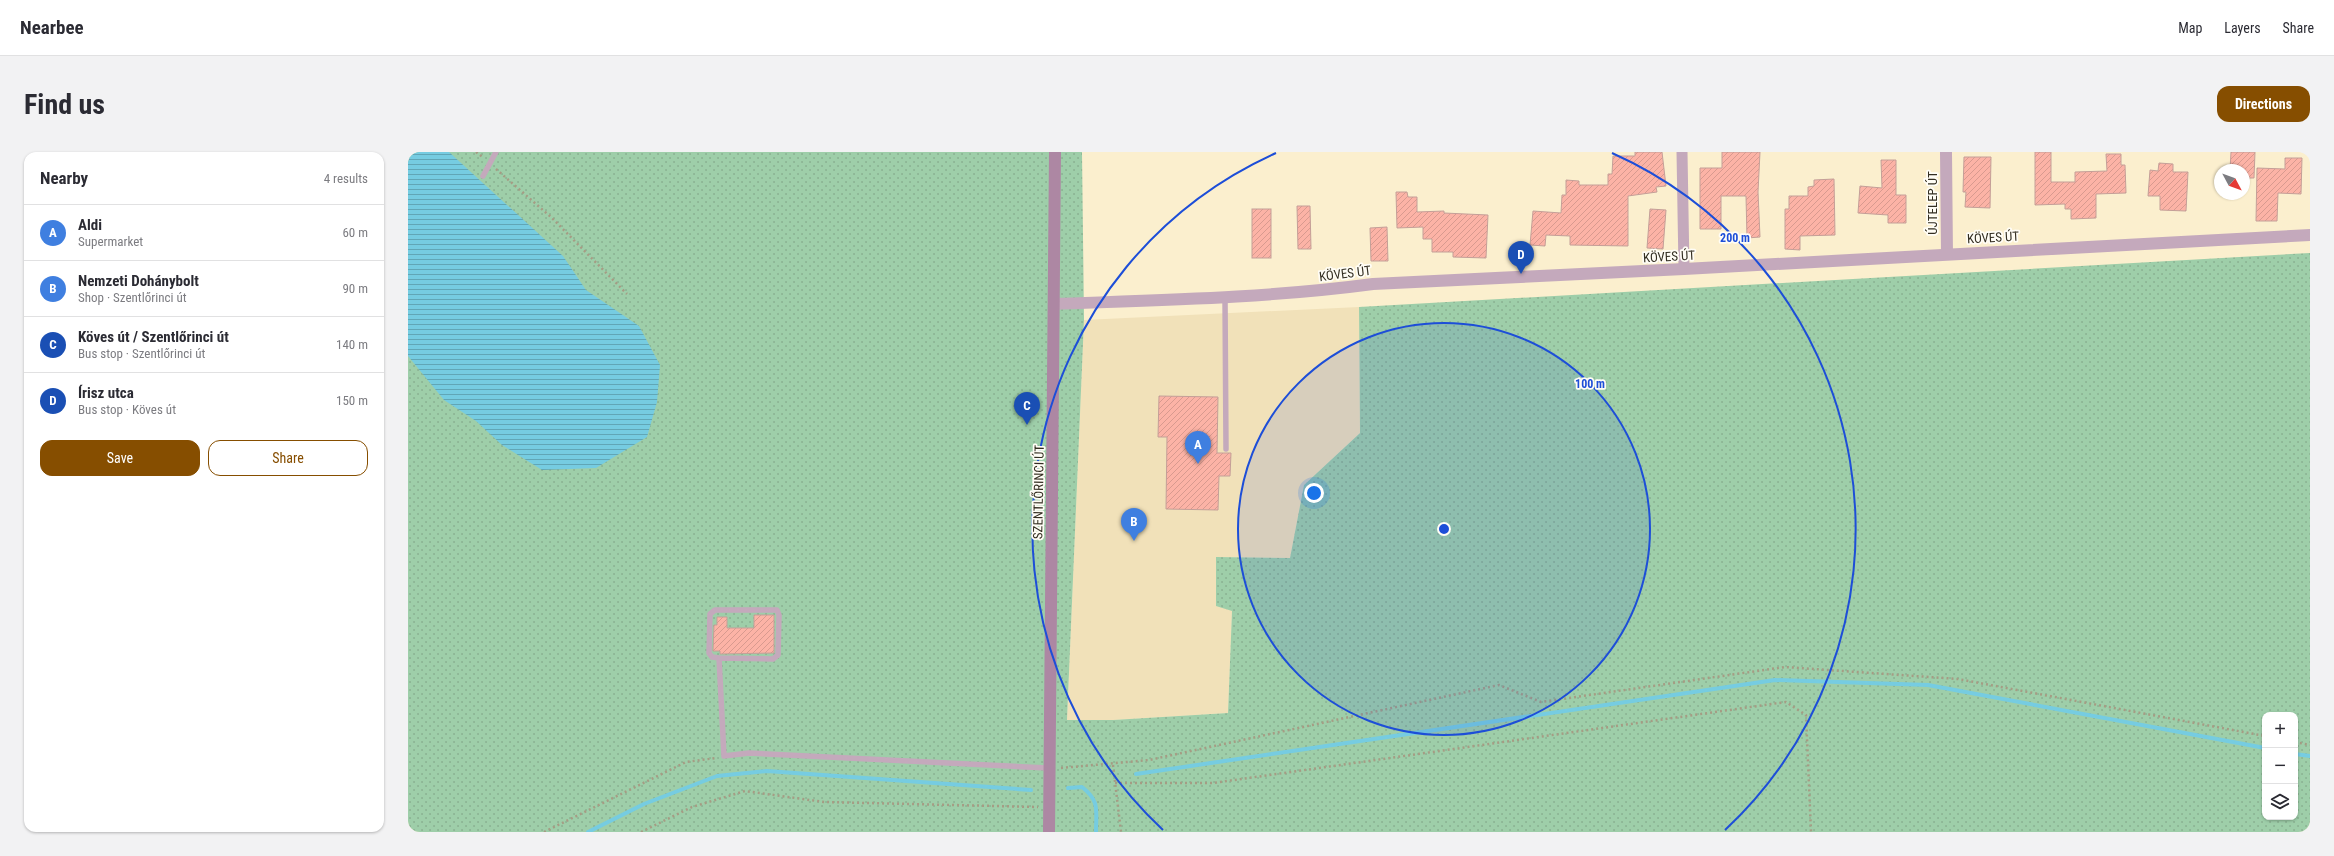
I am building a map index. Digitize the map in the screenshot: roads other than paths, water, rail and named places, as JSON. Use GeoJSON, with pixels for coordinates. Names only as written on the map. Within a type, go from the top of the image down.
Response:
{"type":"FeatureCollection","features":[{"type":"Feature","properties":{"kind":"main road","name":"SZENTLŐRINCI ÚT"},"geometry":{"type":"LineString","coordinates":[[1049,832],[1048,768],[1055,152]]}},
{"type":"Feature","properties":{"kind":"street"},"geometry":{"type":"LineString","coordinates":[[1682,152],[1684,269]]}},
{"type":"Feature","properties":{"kind":"street","name":"ÚJTELEP ÚT"},"geometry":{"type":"LineString","coordinates":[[1946,152],[1947,254]]}},
{"type":"Feature","properties":{"kind":"street","name":"KÖVES ÚT"},"geometry":{"type":"LineString","coordinates":[[1054,304],[1225,298],[1325,290],[1373,284],[1684,269],[2310,235]]}},
{"type":"Feature","properties":{"kind":"lane"},"geometry":{"type":"LineString","coordinates":[[483,176],[496,152]]}},
{"type":"Feature","properties":{"kind":"lane"},"geometry":{"type":"LineString","coordinates":[[1225,298],[1226,449]]}},
{"type":"Feature","properties":{"kind":"lane"},"geometry":{"type":"LineString","coordinates":[[715,610],[776,610],[779,615],[778,654],[773,659],[719,658],[712,657],[709,653],[710,614],[715,610]]}},
{"type":"Feature","properties":{"kind":"lane"},"geometry":{"type":"LineString","coordinates":[[719,658],[724,756],[748,753],[1048,768]]}},
{"type":"Feature","properties":{"kind":"water"},"geometry":{"type":"Polygon","coordinates":[[[408,152],[449,152],[563,256],[586,290],[639,326],[660,365],[657,402],[647,437],[596,468],[542,470],[502,445],[476,421],[444,400],[408,356],[408,152]]]}},
{"type":"Feature","properties":{"kind":"waterway"},"geometry":{"type":"LineString","coordinates":[[1136,774],[1775,680],[1928,685],[2262,747]]}},
{"type":"Feature","properties":{"kind":"waterway"},"geometry":{"type":"LineString","coordinates":[[2298,754],[2310,756]]}},
{"type":"Feature","properties":{"kind":"waterway"},"geometry":{"type":"LineString","coordinates":[[588,832],[644,804],[717,776],[767,771],[1031,790]]}},
{"type":"Feature","properties":{"kind":"waterway"},"geometry":{"type":"LineString","coordinates":[[1068,788],[1082,787],[1092,797],[1096,806],[1096,832]]}},
{"type":"Feature","properties":{"kind":"place","name":"Írisz utca"},"geometry":{"type":"Point","coordinates":[1521,274]}},
{"type":"Feature","properties":{"kind":"place","name":"Köves út / Szentlőrinci út"},"geometry":{"type":"Point","coordinates":[1027,425]}},
{"type":"Feature","properties":{"kind":"place","name":"Aldi"},"geometry":{"type":"Point","coordinates":[1198,464]}},
{"type":"Feature","properties":{"kind":"place","name":"Nemzeti Dohánybolt"},"geometry":{"type":"Point","coordinates":[1134,541]}}]}
